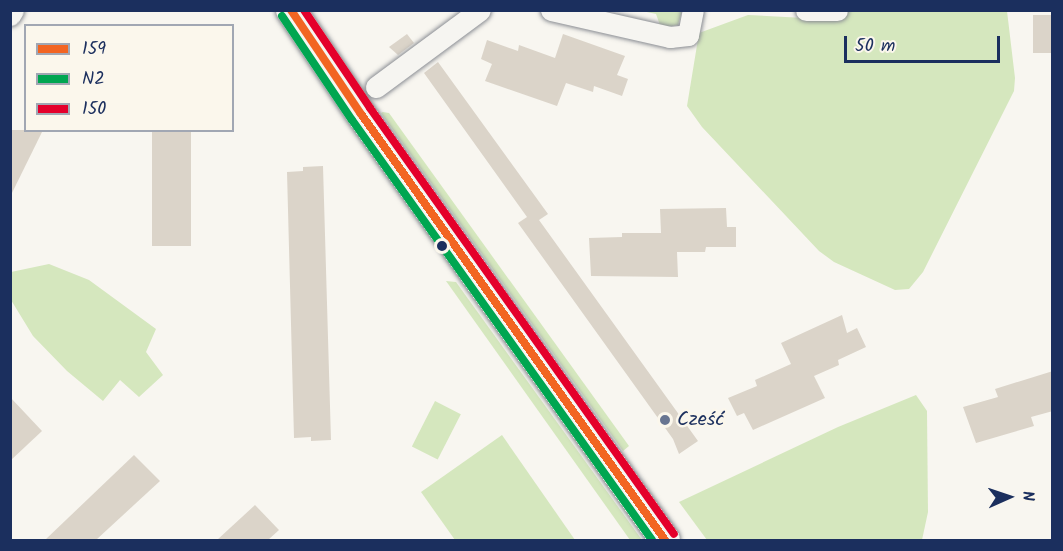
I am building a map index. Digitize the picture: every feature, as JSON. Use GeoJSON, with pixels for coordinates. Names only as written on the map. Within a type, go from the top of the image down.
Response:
{"type":"FeatureCollection","features":[{"type":"Feature","properties":{"kind":"street"},"geometry":{"type":"LineString","coordinates":[[10,15],[13,10]]}},
{"type":"Feature","properties":{"kind":"street"},"geometry":{"type":"LineString","coordinates":[[291,10],[361,114],[665,540]]}},
{"type":"Feature","properties":{"kind":"street"},"geometry":{"type":"LineString","coordinates":[[375,87],[480,10]]}},
{"type":"Feature","properties":{"kind":"street"},"geometry":{"type":"LineString","coordinates":[[551,10],[670,37],[688,36],[693,10]]}},
{"type":"Feature","properties":{"kind":"street"},"geometry":{"type":"LineString","coordinates":[[806,10],[837,10]]}},
{"type":"Feature","properties":{"kind":"green space"},"geometry":{"type":"Polygon","coordinates":[[[642,11],[682,11],[678,25],[661,28],[656,14],[642,11]]]}},
{"type":"Feature","properties":{"kind":"green space"},"geometry":{"type":"Polygon","coordinates":[[[843,11],[1007,11],[1015,78],[1014,91],[923,272],[909,289],[895,290],[834,262],[819,251],[702,127],[687,106],[699,33],[748,15],[842,20],[843,11]]]}},
{"type":"Feature","properties":{"kind":"green space"},"geometry":{"type":"Polygon","coordinates":[[[381,113],[389,113],[629,446],[623,451],[381,113]]]}},
{"type":"Feature","properties":{"kind":"green space"},"geometry":{"type":"Polygon","coordinates":[[[49,264],[89,280],[156,329],[146,352],[163,375],[139,397],[120,380],[103,401],[67,371],[33,336],[11,300],[11,272],[49,264]]]}},
{"type":"Feature","properties":{"kind":"green space"},"geometry":{"type":"Polygon","coordinates":[[[446,281],[456,282],[642,540],[630,540],[446,281]]]}},
{"type":"Feature","properties":{"kind":"green space"},"geometry":{"type":"Polygon","coordinates":[[[916,395],[927,411],[928,512],[922,540],[707,540],[679,502],[838,427],[916,395]]]}},
{"type":"Feature","properties":{"kind":"green space"},"geometry":{"type":"Polygon","coordinates":[[[435,401],[461,414],[438,460],[412,446],[435,401]]]}},
{"type":"Feature","properties":{"kind":"green space"},"geometry":{"type":"Polygon","coordinates":[[[502,435],[575,540],[455,540],[421,492],[502,435]]]}},
{"type":"Feature","properties":{"kind":"building"},"geometry":{"type":"Polygon","coordinates":[[[1033,15],[1052,15],[1052,53],[1033,53],[1033,15]]]}},
{"type":"Feature","properties":{"kind":"building"},"geometry":{"type":"Polygon","coordinates":[[[407,34],[414,43],[398,55],[389,47],[407,34]]]}},
{"type":"Feature","properties":{"kind":"building"},"geometry":{"type":"Polygon","coordinates":[[[563,34],[625,56],[617,75],[628,79],[622,96],[594,86],[593,92],[566,83],[557,106],[485,81],[492,64],[481,59],[487,40],[518,51],[519,45],[555,58],[563,34]]]}},
{"type":"Feature","properties":{"kind":"building"},"geometry":{"type":"Polygon","coordinates":[[[438,62],[548,214],[539,220],[698,441],[679,454],[673,439],[518,223],[527,217],[424,73],[438,62]]]}},
{"type":"Feature","properties":{"kind":"building"},"geometry":{"type":"Polygon","coordinates":[[[10,130],[42,132],[10,197],[10,130]]]}},
{"type":"Feature","properties":{"kind":"building"},"geometry":{"type":"Polygon","coordinates":[[[152,132],[191,132],[191,246],[152,246],[152,132]]]}},
{"type":"Feature","properties":{"kind":"building"},"geometry":{"type":"Polygon","coordinates":[[[323,166],[331,440],[311,441],[311,437],[294,438],[287,172],[303,171],[303,167],[323,166]]]}},
{"type":"Feature","properties":{"kind":"building"},"geometry":{"type":"Polygon","coordinates":[[[726,208],[727,227],[736,227],[736,247],[706,247],[705,252],[677,252],[678,277],[591,276],[589,238],[622,237],[622,233],[661,233],[660,209],[726,208]]]}},
{"type":"Feature","properties":{"kind":"building"},"geometry":{"type":"Polygon","coordinates":[[[842,315],[847,333],[857,328],[866,347],[838,360],[839,365],[814,376],[825,398],[753,430],[744,413],[737,416],[728,398],[757,386],[755,380],[791,364],[781,343],[842,315]]]}},
{"type":"Feature","properties":{"kind":"building"},"geometry":{"type":"Polygon","coordinates":[[[1053,371],[1053,411],[1031,417],[1034,426],[976,443],[963,407],[998,397],[995,389],[1053,371]]]}},
{"type":"Feature","properties":{"kind":"building"},"geometry":{"type":"Polygon","coordinates":[[[10,397],[42,431],[10,461],[10,397]]]}},
{"type":"Feature","properties":{"kind":"building"},"geometry":{"type":"Polygon","coordinates":[[[134,455],[160,481],[96,540],[45,540],[134,455]]]}},
{"type":"Feature","properties":{"kind":"building"},"geometry":{"type":"Polygon","coordinates":[[[255,505],[279,530],[268,540],[217,540],[255,505]]]}},
{"type":"Feature","properties":{"kind":"transit line","name":"159"},"geometry":{"type":"LineString","coordinates":[[291,10],[361,114],[665,540]]}},
{"type":"Feature","properties":{"kind":"transit line","name":"150"},"geometry":{"type":"LineString","coordinates":[[304,10],[370,108],[674,534]]}},
{"type":"Feature","properties":{"kind":"transit line","name":"N2"},"geometry":{"type":"LineString","coordinates":[[282,16],[352,120],[652,540]]}},
{"type":"Feature","properties":{"kind":"place","name":"Cześć"},"geometry":{"type":"Point","coordinates":[665,420]}}]}
